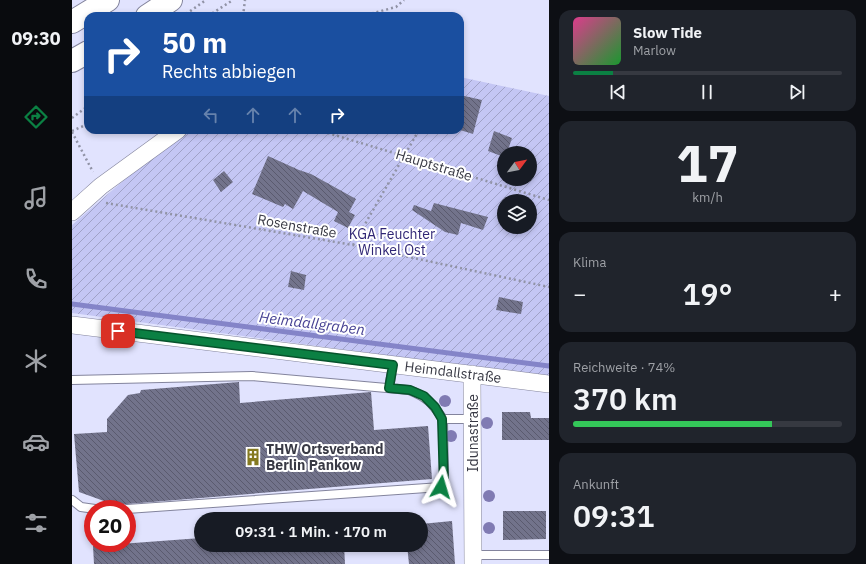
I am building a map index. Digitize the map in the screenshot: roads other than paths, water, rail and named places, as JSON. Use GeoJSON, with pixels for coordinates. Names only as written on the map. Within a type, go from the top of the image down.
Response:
{"type":"FeatureCollection","features":[{"type":"Feature","properties":{"kind":"main road"},"geometry":{"type":"LineString","coordinates":[[88,12],[108,0]]}},
{"type":"Feature","properties":{"kind":"main road"},"geometry":{"type":"LineString","coordinates":[[153,12],[171,0]]}},
{"type":"Feature","properties":{"kind":"main road"},"geometry":{"type":"LineString","coordinates":[[72,22],[84,15]]}},
{"type":"Feature","properties":{"kind":"main road"},"geometry":{"type":"LineString","coordinates":[[72,61],[84,54]]}},
{"type":"Feature","properties":{"kind":"street"},"geometry":{"type":"LineString","coordinates":[[72,212],[95,191],[173,134]]}},
{"type":"Feature","properties":{"kind":"street","name":"Heimdallstraße"},"geometry":{"type":"LineString","coordinates":[[72,325],[549,384]]}},
{"type":"Feature","properties":{"kind":"street","name":"Idunastraße"},"geometry":{"type":"LineString","coordinates":[[472,374],[473,560]]}},
{"type":"Feature","properties":{"kind":"lane"},"geometry":{"type":"LineString","coordinates":[[389,388],[393,365]]}},
{"type":"Feature","properties":{"kind":"lane"},"geometry":{"type":"LineString","coordinates":[[72,380],[252,376],[410,390],[424,396],[435,407],[442,419],[444,484],[441,487],[136,508]]}},
{"type":"Feature","properties":{"kind":"lane"},"geometry":{"type":"LineString","coordinates":[[442,419],[473,419]]}},
{"type":"Feature","properties":{"kind":"lane"},"geometry":{"type":"LineString","coordinates":[[72,500],[81,508],[84,508]]}},
{"type":"Feature","properties":{"kind":"lane"},"geometry":{"type":"LineString","coordinates":[[473,560],[549,556]]}},
{"type":"Feature","properties":{"kind":"waterway","name":"Heimdallgraben"},"geometry":{"type":"LineString","coordinates":[[72,304],[549,366]]}},
{"type":"Feature","properties":{"kind":"place","name":"THW Ortsverband Berlin Pankow"},"geometry":{"type":"Point","coordinates":[253,457]}},
{"type":"Feature","properties":{"kind":"park label","name":"KGA Feuchter Winkel Ost"},"geometry":{"type":"Point","coordinates":[392,242]}}]}
